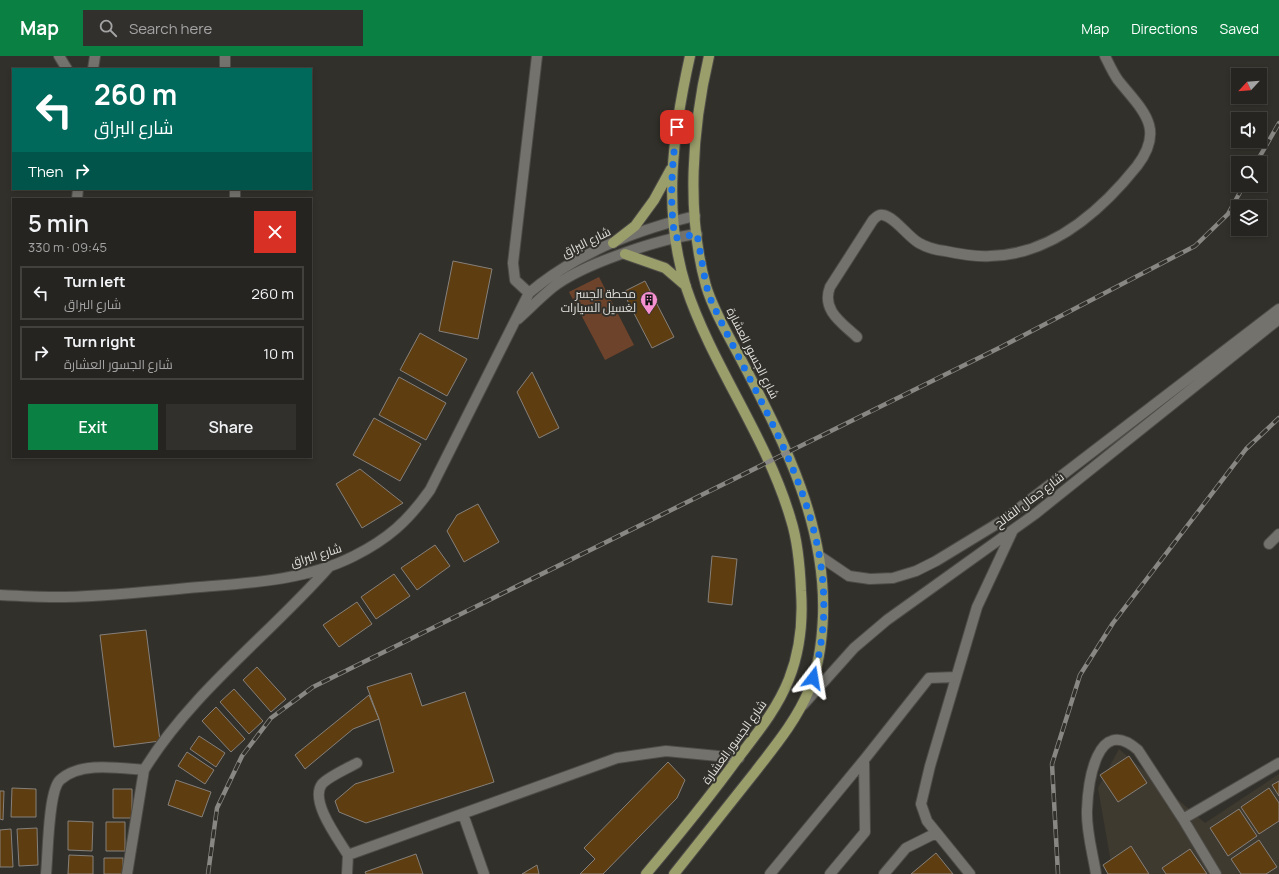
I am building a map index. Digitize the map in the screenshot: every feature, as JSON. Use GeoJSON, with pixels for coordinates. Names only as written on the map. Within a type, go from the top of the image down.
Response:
{"type":"FeatureCollection","features":[{"type":"Feature","properties":{"kind":"main road","name":"شارع الجسور العشارة"},"geometry":{"type":"LineString","coordinates":[[646,874],[710,797],[770,718],[790,677],[797,654],[801,631],[800,564],[792,522],[783,494],[764,449],[711,347],[686,286],[675,238],[673,222],[672,167],[679,114],[690,56]]}},
{"type":"Feature","properties":{"kind":"main road","name":"شارع الجسور العشارة"},"geometry":{"type":"LineString","coordinates":[[674,874],[790,726],[810,689],[823,637],[824,602],[821,557],[806,502],[778,432],[711,300],[706,285],[697,234],[693,169],[703,82],[709,56]]}},
{"type":"Feature","properties":{"kind":"main road"},"geometry":{"type":"LineString","coordinates":[[613,243],[635,226],[654,200],[672,167]]}},
{"type":"Feature","properties":{"kind":"main road"},"geometry":{"type":"LineString","coordinates":[[625,254],[665,268],[686,286]]}},
{"type":"Feature","properties":{"kind":"street"},"geometry":{"type":"LineString","coordinates":[[59,56],[66,68]]}},
{"type":"Feature","properties":{"kind":"street"},"geometry":{"type":"LineString","coordinates":[[93,68],[95,56]]}},
{"type":"Feature","properties":{"kind":"street"},"geometry":{"type":"LineString","coordinates":[[225,56],[225,68]]}},
{"type":"Feature","properties":{"kind":"street"},"geometry":{"type":"LineString","coordinates":[[529,293],[515,280],[513,263],[537,56]]}},
{"type":"Feature","properties":{"kind":"street"},"geometry":{"type":"LineString","coordinates":[[857,337],[836,318],[830,310],[826,296],[830,286],[873,220],[879,215],[889,218],[918,243],[926,246],[944,251],[989,256],[1016,253],[1035,248],[1079,224],[1118,190],[1142,159],[1151,140],[1150,126],[1144,112],[1117,78],[1105,56]]}},
{"type":"Feature","properties":{"kind":"street","name":"شارع البراق"},"geometry":{"type":"LineString","coordinates":[[0,595],[54,597],[138,593],[277,579],[329,567],[372,547],[396,531],[415,512],[430,490],[529,293],[547,278],[563,268],[613,243],[695,216]]}},
{"type":"Feature","properties":{"kind":"street","name":"شارع البراق"},"geometry":{"type":"LineString","coordinates":[[512,325],[553,288],[578,272],[625,254],[675,238],[697,234]]}},
{"type":"Feature","properties":{"kind":"street","name":"شارع جمال الفالح"},"geometry":{"type":"LineString","coordinates":[[821,557],[849,576],[870,579],[893,578],[916,571],[936,561],[1005,519],[1279,309]]}},
{"type":"Feature","properties":{"kind":"street","name":"شارع جمال الفالح"},"geometry":{"type":"LineString","coordinates":[[800,708],[854,648],[870,634],[930,588],[1013,530],[1279,319]]}},
{"type":"Feature","properties":{"kind":"street"},"geometry":{"type":"LineString","coordinates":[[970,874],[927,821],[921,804],[977,607],[1013,530]]}},
{"type":"Feature","properties":{"kind":"street"},"geometry":{"type":"LineString","coordinates":[[1269,544],[1279,534]]}},
{"type":"Feature","properties":{"kind":"street"},"geometry":{"type":"LineString","coordinates":[[128,874],[144,770],[176,724],[307,592],[329,567]]}},
{"type":"Feature","properties":{"kind":"street"},"geometry":{"type":"LineString","coordinates":[[770,874],[929,678],[956,677]]}},
{"type":"Feature","properties":{"kind":"street"},"geometry":{"type":"LineString","coordinates":[[1096,874],[1087,811],[1091,771],[1098,754],[1110,740],[1118,739],[1129,742],[1138,750],[1183,818],[1216,874]]}},
{"type":"Feature","properties":{"kind":"street"},"geometry":{"type":"LineString","coordinates":[[348,855],[617,758],[643,753],[666,751],[739,758]]}},
{"type":"Feature","properties":{"kind":"street"},"geometry":{"type":"LineString","coordinates":[[830,874],[865,832],[864,760]]}},
{"type":"Feature","properties":{"kind":"street"},"geometry":{"type":"LineString","coordinates":[[347,874],[348,855],[324,814],[318,794],[322,784],[357,763]]}},
{"type":"Feature","properties":{"kind":"street"},"geometry":{"type":"LineString","coordinates":[[1183,818],[1279,763]]}},
{"type":"Feature","properties":{"kind":"street"},"geometry":{"type":"LineString","coordinates":[[46,874],[54,790],[59,781],[69,774],[88,769],[118,768],[144,770]]}},
{"type":"Feature","properties":{"kind":"street"},"geometry":{"type":"LineString","coordinates":[[463,814],[484,874]]}},
{"type":"Feature","properties":{"kind":"street"},"geometry":{"type":"LineString","coordinates":[[884,874],[906,848],[936,833]]}},
{"type":"Feature","properties":{"kind":"shaded area"},"geometry":{"type":"Polygon","coordinates":[[[599,277],[634,345],[605,360],[569,292],[599,277]]]}},
{"type":"Feature","properties":{"kind":"shaded area"},"geometry":{"type":"Polygon","coordinates":[[[1119,749],[1205,823],[1279,774],[1279,874],[1113,874],[1098,788],[1119,749]]]}},
{"type":"Feature","properties":{"kind":"building"},"geometry":{"type":"Polygon","coordinates":[[[453,261],[492,269],[478,339],[439,331],[453,261]]]}},
{"type":"Feature","properties":{"kind":"building","name":"محطة الجسر لغسيل السيارات"},"geometry":{"type":"Polygon","coordinates":[[[645,281],[674,337],[652,348],[623,292],[645,281]]]}},
{"type":"Feature","properties":{"kind":"building"},"geometry":{"type":"Polygon","coordinates":[[[420,333],[467,359],[447,396],[400,370],[420,333]]]}},
{"type":"Feature","properties":{"kind":"building"},"geometry":{"type":"Polygon","coordinates":[[[532,372],[559,428],[539,438],[517,392],[532,372]]]}},
{"type":"Feature","properties":{"kind":"building"},"geometry":{"type":"Polygon","coordinates":[[[399,377],[446,403],[426,440],[379,415],[399,377]]]}},
{"type":"Feature","properties":{"kind":"building"},"geometry":{"type":"Polygon","coordinates":[[[374,418],[421,444],[400,481],[353,455],[374,418]]]}},
{"type":"Feature","properties":{"kind":"building"},"geometry":{"type":"Polygon","coordinates":[[[360,469],[403,503],[362,528],[336,484],[360,469]]]}},
{"type":"Feature","properties":{"kind":"building"},"geometry":{"type":"Polygon","coordinates":[[[478,504],[499,542],[464,562],[447,531],[457,515],[478,504]]]}},
{"type":"Feature","properties":{"kind":"building"},"geometry":{"type":"Polygon","coordinates":[[[435,545],[450,566],[417,590],[401,568],[435,545]]]}},
{"type":"Feature","properties":{"kind":"building"},"geometry":{"type":"Polygon","coordinates":[[[712,556],[737,559],[732,605],[708,602],[712,556]]]}},
{"type":"Feature","properties":{"kind":"building"},"geometry":{"type":"Polygon","coordinates":[[[394,574],[410,596],[376,619],[361,597],[394,574]]]}},
{"type":"Feature","properties":{"kind":"building"},"geometry":{"type":"Polygon","coordinates":[[[357,602],[372,624],[339,647],[323,625],[357,602]]]}},
{"type":"Feature","properties":{"kind":"building"},"geometry":{"type":"Polygon","coordinates":[[[146,630],[160,741],[114,747],[100,635],[146,630]]]}},
{"type":"Feature","properties":{"kind":"building"},"geometry":{"type":"Polygon","coordinates":[[[257,667],[286,699],[271,712],[243,680],[257,667]]]}},
{"type":"Feature","properties":{"kind":"building"},"geometry":{"type":"Polygon","coordinates":[[[411,673],[422,706],[465,692],[494,782],[366,823],[339,812],[335,801],[355,784],[394,772],[379,719],[367,687],[411,673]]]}},
{"type":"Feature","properties":{"kind":"building"},"geometry":{"type":"Polygon","coordinates":[[[234,689],[263,721],[249,734],[220,702],[234,689]]]}},
{"type":"Feature","properties":{"kind":"building"},"geometry":{"type":"Polygon","coordinates":[[[369,695],[379,719],[353,729],[305,769],[295,755],[369,695]]]}},
{"type":"Feature","properties":{"kind":"building"},"geometry":{"type":"Polygon","coordinates":[[[216,707],[245,739],[231,752],[202,721],[216,707]]]}},
{"type":"Feature","properties":{"kind":"building"},"geometry":{"type":"Polygon","coordinates":[[[199,736],[225,753],[216,767],[190,749],[199,736]]]}},
{"type":"Feature","properties":{"kind":"building"},"geometry":{"type":"Polygon","coordinates":[[[187,752],[214,770],[205,784],[178,766],[187,752]]]}},
{"type":"Feature","properties":{"kind":"building"},"geometry":{"type":"Polygon","coordinates":[[[1129,756],[1147,783],[1118,802],[1100,775],[1129,756]]]}},
{"type":"Feature","properties":{"kind":"building"},"geometry":{"type":"Polygon","coordinates":[[[668,762],[685,780],[677,798],[603,874],[580,874],[595,859],[584,848],[668,762]]]}},
{"type":"Feature","properties":{"kind":"building"},"geometry":{"type":"Polygon","coordinates":[[[176,780],[211,792],[202,817],[168,805],[176,780]]]}},
{"type":"Feature","properties":{"kind":"building"},"geometry":{"type":"Polygon","coordinates":[[[1279,781],[1279,796],[1272,785],[1279,781]]]}},
{"type":"Feature","properties":{"kind":"building"},"geometry":{"type":"Polygon","coordinates":[[[12,788],[36,789],[36,817],[11,817],[12,788]]]}},
{"type":"Feature","properties":{"kind":"building"},"geometry":{"type":"Polygon","coordinates":[[[1269,788],[1279,803],[1279,821],[1259,834],[1241,807],[1269,788]]]}},
{"type":"Feature","properties":{"kind":"building"},"geometry":{"type":"Polygon","coordinates":[[[113,789],[132,789],[132,818],[113,818],[113,789]]]}},
{"type":"Feature","properties":{"kind":"building"},"geometry":{"type":"Polygon","coordinates":[[[0,791],[4,791],[3,820],[0,819],[0,791]]]}},
{"type":"Feature","properties":{"kind":"building"},"geometry":{"type":"Polygon","coordinates":[[[1239,809],[1257,836],[1228,856],[1210,828],[1239,809]]]}},
{"type":"Feature","properties":{"kind":"building"},"geometry":{"type":"Polygon","coordinates":[[[68,821],[93,822],[92,851],[68,850],[68,821]]]}},
{"type":"Feature","properties":{"kind":"building"},"geometry":{"type":"Polygon","coordinates":[[[106,822],[125,822],[125,851],[106,851],[106,822]]]}},
{"type":"Feature","properties":{"kind":"building"},"geometry":{"type":"Polygon","coordinates":[[[37,828],[38,865],[19,866],[17,829],[37,828]]]}},
{"type":"Feature","properties":{"kind":"building"},"geometry":{"type":"Polygon","coordinates":[[[11,829],[13,867],[0,867],[0,830],[11,829]]]}},
{"type":"Feature","properties":{"kind":"building"},"geometry":{"type":"Polygon","coordinates":[[[1259,840],[1277,867],[1266,874],[1241,874],[1231,859],[1259,840]]]}},
{"type":"Feature","properties":{"kind":"building"},"geometry":{"type":"Polygon","coordinates":[[[1131,846],[1149,874],[1108,874],[1103,865],[1131,846]]]}},
{"type":"Feature","properties":{"kind":"building"},"geometry":{"type":"Polygon","coordinates":[[[1190,849],[1207,874],[1166,874],[1162,868],[1190,849]]]}},
{"type":"Feature","properties":{"kind":"building"},"geometry":{"type":"Polygon","coordinates":[[[936,853],[953,874],[911,874],[936,853]]]}},
{"type":"Feature","properties":{"kind":"building"},"geometry":{"type":"Polygon","coordinates":[[[416,854],[423,874],[366,874],[365,872],[416,854]]]}},
{"type":"Feature","properties":{"kind":"building"},"geometry":{"type":"Polygon","coordinates":[[[69,855],[93,856],[93,874],[68,874],[69,855]]]}},
{"type":"Feature","properties":{"kind":"building"},"geometry":{"type":"Polygon","coordinates":[[[104,858],[123,858],[123,874],[104,874],[104,858]]]}},
{"type":"Feature","properties":{"kind":"building"},"geometry":{"type":"Polygon","coordinates":[[[537,865],[539,874],[522,874],[537,865]]]}},
{"type":"Feature","properties":{"kind":"railway"},"geometry":{"type":"LineString","coordinates":[[1260,156],[1279,123]]}},
{"type":"Feature","properties":{"kind":"railway"},"geometry":{"type":"LineString","coordinates":[[208,874],[217,808],[242,756],[271,718],[313,687],[1001,347],[1195,246],[1228,214],[1240,192]]}},
{"type":"Feature","properties":{"kind":"railway"},"geometry":{"type":"LineString","coordinates":[[1058,874],[1052,764],[1080,675],[1113,623],[1246,449],[1279,418]]}},
{"type":"Feature","properties":{"kind":"place","name":"محطة الجسر لغسيل السيارات"},"geometry":{"type":"Point","coordinates":[649,315]}},
{"type":"Feature","properties":{"kind":"route"},"geometry":{"type":"LineString","coordinates":[[677,127],[672,167],[673,222],[675,238],[697,234],[706,285],[711,300],[778,432],[796,474],[806,502],[821,557],[824,602],[823,637],[813,678]]}}]}
